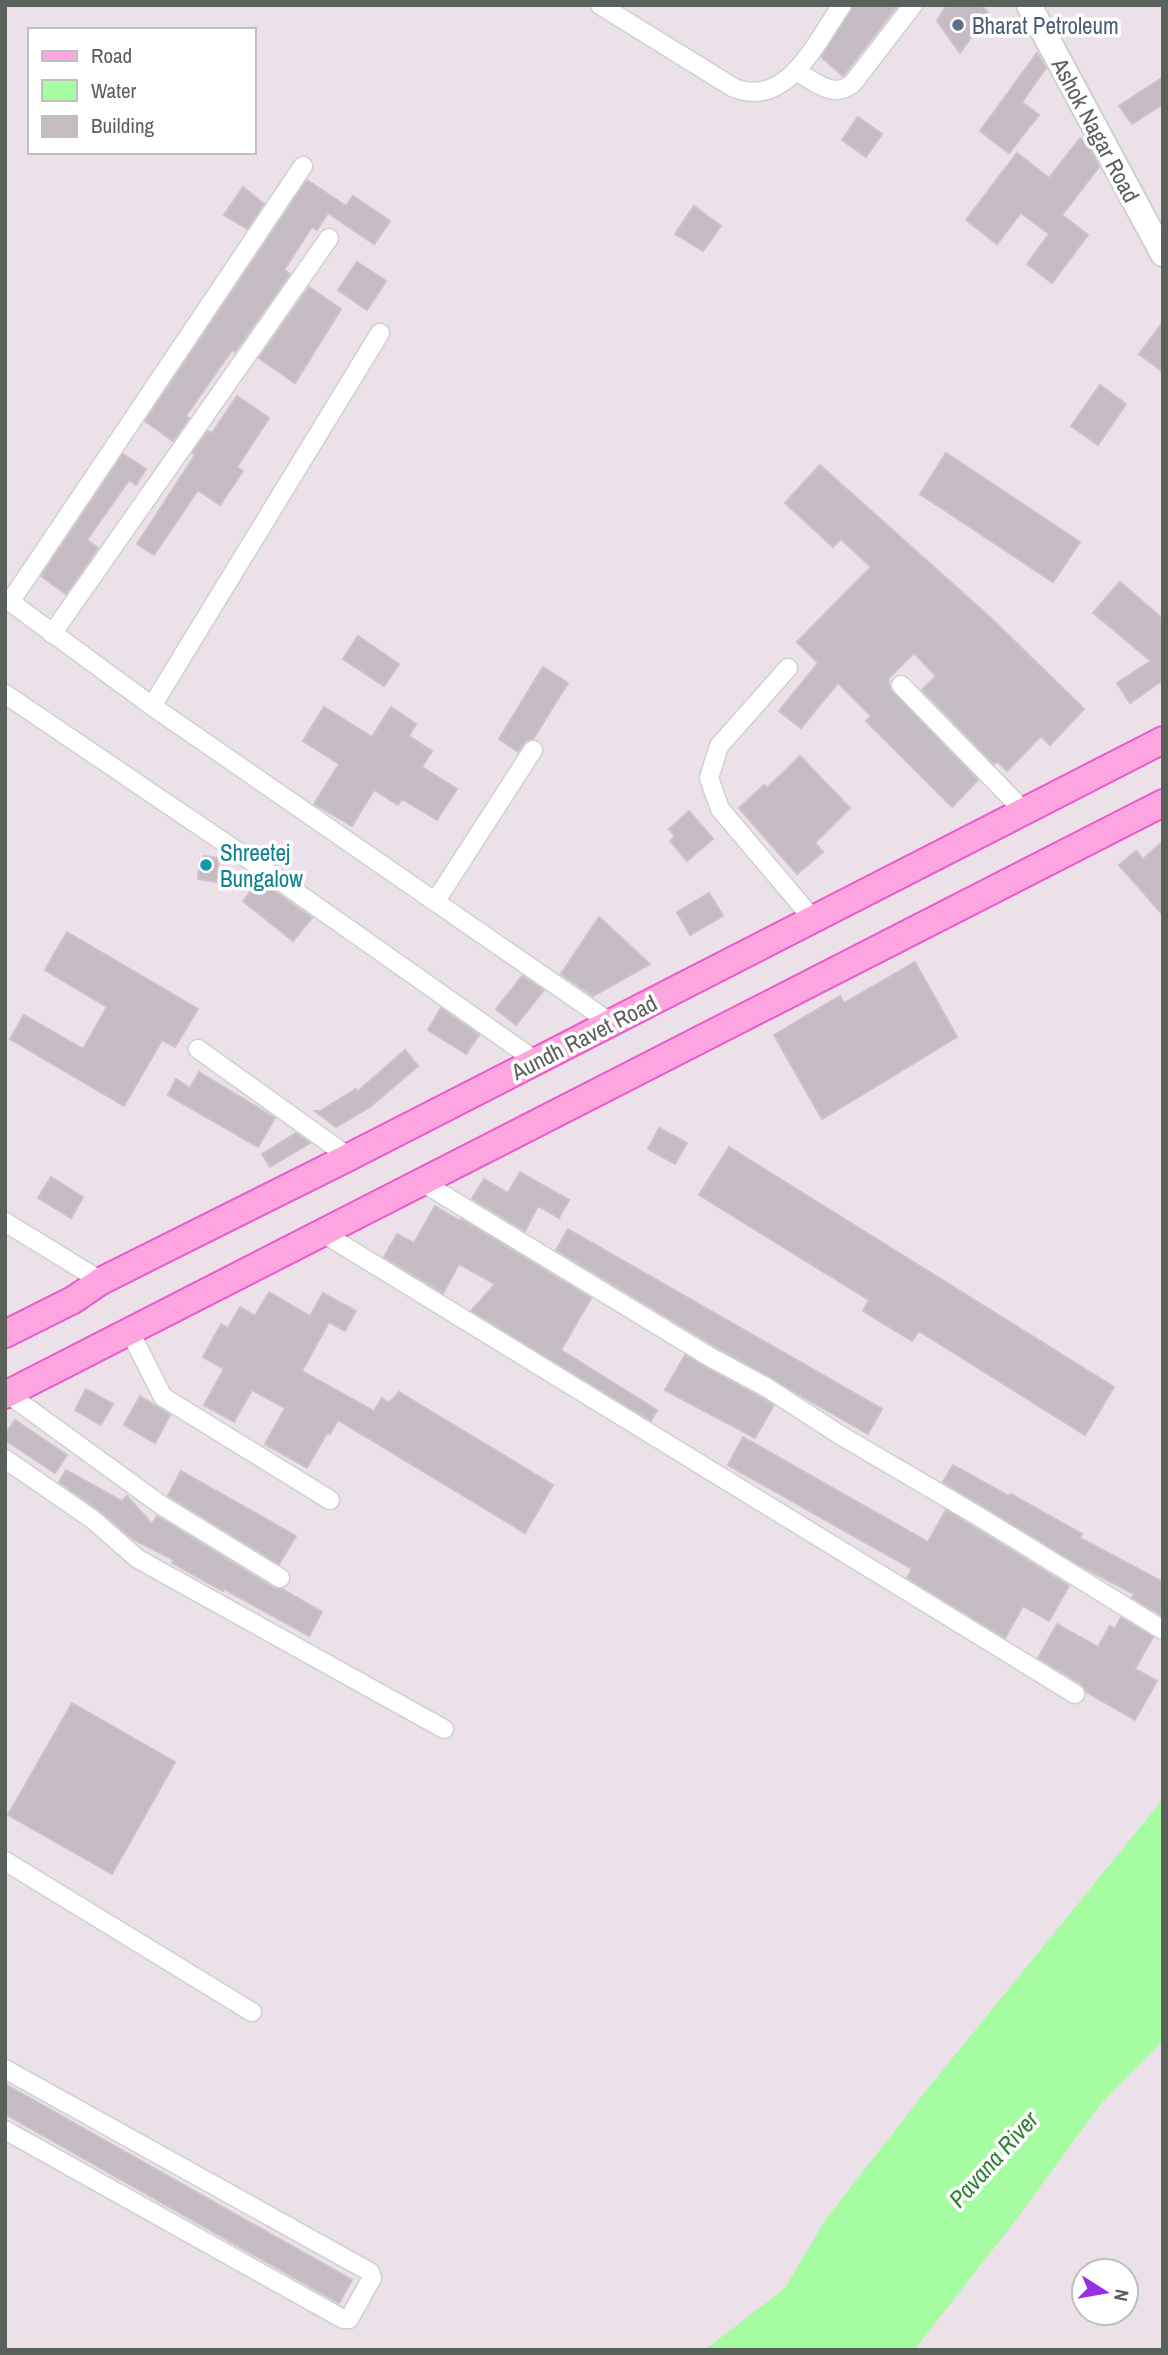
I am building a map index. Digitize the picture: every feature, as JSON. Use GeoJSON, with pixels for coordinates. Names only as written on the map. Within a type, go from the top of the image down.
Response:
{"type":"FeatureCollection","features":[{"type":"Feature","properties":{"kind":"main road","name":"Aundh Ravet Road"},"geometry":{"type":"LineString","coordinates":[[5,1334],[73,1300],[101,1282],[1163,740]]}},
{"type":"Feature","properties":{"kind":"main road"},"geometry":{"type":"LineString","coordinates":[[6,1395],[1163,803]]}},
{"type":"Feature","properties":{"kind":"street"},"geometry":{"type":"LineString","coordinates":[[600,5],[734,88],[757,94],[787,81],[842,5]]}},
{"type":"Feature","properties":{"kind":"street"},"geometry":{"type":"LineString","coordinates":[[796,71],[836,92],[845,90],[913,5]]}},
{"type":"Feature","properties":{"kind":"street","name":"Ashok Nagar Road"},"geometry":{"type":"LineString","coordinates":[[1028,5],[1163,254]]}},
{"type":"Feature","properties":{"kind":"street"},"geometry":{"type":"LineString","coordinates":[[303,166],[8,600],[152,706],[611,1023]]}},
{"type":"Feature","properties":{"kind":"street"},"geometry":{"type":"LineString","coordinates":[[52,634],[329,238]]}},
{"type":"Feature","properties":{"kind":"street"},"geometry":{"type":"LineString","coordinates":[[152,706],[380,333]]}},
{"type":"Feature","properties":{"kind":"street"},"geometry":{"type":"LineString","coordinates":[[788,668],[719,746],[709,778],[720,809],[813,919]]}},
{"type":"Feature","properties":{"kind":"street"},"geometry":{"type":"LineString","coordinates":[[901,685],[1024,811]]}},
{"type":"Feature","properties":{"kind":"street"},"geometry":{"type":"LineString","coordinates":[[5,694],[259,866],[536,1061]]}},
{"type":"Feature","properties":{"kind":"street"},"geometry":{"type":"LineString","coordinates":[[435,902],[533,750]]}},
{"type":"Feature","properties":{"kind":"street"},"geometry":{"type":"LineString","coordinates":[[198,1049],[349,1157]]}},
{"type":"Feature","properties":{"kind":"street"},"geometry":{"type":"LineString","coordinates":[[422,1182],[710,1357],[766,1387],[840,1435],[1163,1630]]}},
{"type":"Feature","properties":{"kind":"street"},"geometry":{"type":"LineString","coordinates":[[5,1222],[101,1282]]}},
{"type":"Feature","properties":{"kind":"street"},"geometry":{"type":"LineString","coordinates":[[323,1233],[1075,1695]]}},
{"type":"Feature","properties":{"kind":"street"},"geometry":{"type":"LineString","coordinates":[[130,1332],[163,1397],[330,1500]]}},
{"type":"Feature","properties":{"kind":"street"},"geometry":{"type":"LineString","coordinates":[[6,1395],[161,1505],[280,1578]]}},
{"type":"Feature","properties":{"kind":"street"},"geometry":{"type":"LineString","coordinates":[[5,1460],[92,1519],[138,1559],[444,1729]]}},
{"type":"Feature","properties":{"kind":"street"},"geometry":{"type":"LineString","coordinates":[[5,1861],[252,2012]]}},
{"type":"Feature","properties":{"kind":"street"},"geometry":{"type":"LineString","coordinates":[[5,2069],[370,2272],[373,2278],[353,2314],[349,2319],[343,2319],[5,2130]]}},
{"type":"Feature","properties":{"kind":"water","name":"Pavana River"},"geometry":{"type":"Polygon","coordinates":[[[1163,1799],[1163,2041],[1101,2104],[1012,2225],[914,2350],[705,2350],[785,2288],[826,2219],[929,2087],[1163,1799]]]}},
{"type":"Feature","properties":{"kind":"building"},"geometry":{"type":"Polygon","coordinates":[[[853,5],[898,5],[843,76],[821,57],[853,5]]]}},
{"type":"Feature","properties":{"kind":"building"},"geometry":{"type":"Polygon","coordinates":[[[947,5],[982,5],[988,13],[960,53],[937,21],[947,5]]]}},
{"type":"Feature","properties":{"kind":"building"},"geometry":{"type":"Polygon","coordinates":[[[1037,53],[1046,68],[1022,102],[1039,115],[1009,153],[980,131],[1037,53]]]}},
{"type":"Feature","properties":{"kind":"building"},"geometry":{"type":"Polygon","coordinates":[[[1163,77],[1163,104],[1132,124],[1119,106],[1163,77]]]}},
{"type":"Feature","properties":{"kind":"building"},"geometry":{"type":"Polygon","coordinates":[[[858,117],[882,134],[866,157],[842,140],[858,117]]]}},
{"type":"Feature","properties":{"kind":"building"},"geometry":{"type":"Polygon","coordinates":[[[1080,138],[1087,143],[1099,167],[1062,215],[1088,235],[1052,283],[1027,264],[1049,234],[1021,213],[997,244],[966,220],[1017,153],[1049,178],[1080,138]]]}},
{"type":"Feature","properties":{"kind":"building"},"geometry":{"type":"Polygon","coordinates":[[[307,180],[346,206],[353,196],[390,221],[374,244],[328,213],[317,230],[312,227],[284,270],[290,274],[235,352],[232,350],[186,416],[189,418],[173,441],[145,421],[307,180]]]}},
{"type":"Feature","properties":{"kind":"building"},"geometry":{"type":"Polygon","coordinates":[[[243,187],[264,204],[247,229],[224,215],[243,187]]]}},
{"type":"Feature","properties":{"kind":"building"},"geometry":{"type":"Polygon","coordinates":[[[694,206],[721,226],[703,251],[675,234],[694,206]]]}},
{"type":"Feature","properties":{"kind":"building"},"geometry":{"type":"Polygon","coordinates":[[[357,262],[386,281],[367,310],[338,290],[357,262]]]}},
{"type":"Feature","properties":{"kind":"building"},"geometry":{"type":"Polygon","coordinates":[[[309,287],[341,309],[295,383],[259,358],[309,287]]]}},
{"type":"Feature","properties":{"kind":"building"},"geometry":{"type":"Polygon","coordinates":[[[1163,322],[1163,372],[1139,354],[1163,322]]]}},
{"type":"Feature","properties":{"kind":"building"},"geometry":{"type":"Polygon","coordinates":[[[1100,385],[1126,404],[1098,445],[1071,426],[1100,385]]]}},
{"type":"Feature","properties":{"kind":"building"},"geometry":{"type":"Polygon","coordinates":[[[237,396],[269,418],[237,467],[243,471],[220,505],[198,490],[154,555],[137,544],[195,455],[192,453],[208,431],[212,433],[237,396]]]}},
{"type":"Feature","properties":{"kind":"building"},"geometry":{"type":"Polygon","coordinates":[[[946,453],[1080,542],[1053,582],[920,494],[946,453]]]}},
{"type":"Feature","properties":{"kind":"building"},"geometry":{"type":"Polygon","coordinates":[[[123,454],[146,469],[136,485],[129,480],[87,540],[98,548],[66,594],[41,576],[123,454]]]}},
{"type":"Feature","properties":{"kind":"building"},"geometry":{"type":"Polygon","coordinates":[[[820,465],[993,620],[1084,709],[1050,745],[1041,736],[1007,771],[997,761],[994,764],[922,690],[936,676],[914,653],[888,679],[890,688],[978,780],[952,807],[866,721],[871,716],[838,683],[801,728],[779,711],[818,663],[797,642],[871,567],[841,539],[833,547],[785,503],[820,465]]]}},
{"type":"Feature","properties":{"kind":"building"},"geometry":{"type":"Polygon","coordinates":[[[1120,582],[1163,619],[1163,680],[1130,703],[1117,683],[1151,661],[1093,613],[1120,582]]]}},
{"type":"Feature","properties":{"kind":"building"},"geometry":{"type":"Polygon","coordinates":[[[358,636],[399,664],[384,686],[343,659],[358,636]]]}},
{"type":"Feature","properties":{"kind":"building"},"geometry":{"type":"Polygon","coordinates":[[[543,667],[568,683],[533,739],[527,740],[518,752],[499,739],[543,667]]]}},
{"type":"Feature","properties":{"kind":"building"},"geometry":{"type":"Polygon","coordinates":[[[324,707],[372,737],[391,707],[416,724],[409,736],[432,751],[422,767],[457,789],[437,820],[402,799],[398,805],[374,790],[352,826],[314,804],[339,764],[303,741],[324,707]]]}},
{"type":"Feature","properties":{"kind":"building"},"geometry":{"type":"Polygon","coordinates":[[[800,756],[850,808],[815,843],[823,852],[797,874],[739,808],[764,785],[767,788],[800,756]]]}},
{"type":"Feature","properties":{"kind":"building"},"geometry":{"type":"Polygon","coordinates":[[[689,811],[713,839],[687,861],[670,841],[675,836],[669,829],[689,811]]]}},
{"type":"Feature","properties":{"kind":"building"},"geometry":{"type":"Polygon","coordinates":[[[1163,841],[1163,915],[1119,865],[1136,851],[1143,859],[1163,841]]]}},
{"type":"Feature","properties":{"kind":"building","name":"Shreetej Bungalow"},"geometry":{"type":"Polygon","coordinates":[[[204,856],[219,858],[216,882],[198,879],[200,860],[203,860],[204,856]]]}},
{"type":"Feature","properties":{"kind":"building"},"geometry":{"type":"Polygon","coordinates":[[[266,885],[312,918],[293,941],[243,901],[255,886],[261,891],[266,885]]]}},
{"type":"Feature","properties":{"kind":"building"},"geometry":{"type":"Polygon","coordinates":[[[709,893],[723,916],[690,935],[677,912],[709,893]]]}},
{"type":"Feature","properties":{"kind":"building"},"geometry":{"type":"Polygon","coordinates":[[[599,917],[650,964],[593,996],[561,974],[599,917]]]}},
{"type":"Feature","properties":{"kind":"building"},"geometry":{"type":"Polygon","coordinates":[[[67,932],[198,1009],[175,1047],[162,1040],[124,1106],[10,1039],[24,1015],[83,1049],[107,1007],[45,970],[67,932]]]}},
{"type":"Feature","properties":{"kind":"building"},"geometry":{"type":"Polygon","coordinates":[[[915,962],[957,1037],[822,1119],[774,1035],[840,996],[844,1003],[915,962]]]}},
{"type":"Feature","properties":{"kind":"building"},"geometry":{"type":"Polygon","coordinates":[[[522,976],[544,990],[516,1025],[496,1009],[522,976]]]}},
{"type":"Feature","properties":{"kind":"building"},"geometry":{"type":"Polygon","coordinates":[[[441,1008],[479,1035],[466,1054],[428,1030],[441,1008]]]}},
{"type":"Feature","properties":{"kind":"building"},"geometry":{"type":"Polygon","coordinates":[[[405,1050],[418,1066],[370,1107],[336,1127],[315,1111],[320,1111],[356,1089],[357,1092],[405,1050]]]}},
{"type":"Feature","properties":{"kind":"building"},"geometry":{"type":"Polygon","coordinates":[[[199,1072],[275,1118],[258,1147],[168,1095],[176,1079],[190,1088],[199,1072]]]}},
{"type":"Feature","properties":{"kind":"building"},"geometry":{"type":"Polygon","coordinates":[[[659,1128],[687,1143],[675,1164],[648,1149],[659,1128]]]}},
{"type":"Feature","properties":{"kind":"building"},"geometry":{"type":"Polygon","coordinates":[[[296,1133],[310,1143],[270,1167],[262,1154],[296,1133]]]}},
{"type":"Feature","properties":{"kind":"building"},"geometry":{"type":"Polygon","coordinates":[[[729,1147],[1114,1387],[1085,1435],[919,1331],[912,1341],[863,1311],[869,1300],[699,1195],[729,1147]]]}},
{"type":"Feature","properties":{"kind":"building"},"geometry":{"type":"Polygon","coordinates":[[[520,1172],[569,1200],[559,1218],[538,1206],[525,1231],[472,1199],[484,1179],[508,1193],[520,1172]]]}},
{"type":"Feature","properties":{"kind":"building"},"geometry":{"type":"Polygon","coordinates":[[[51,1177],[83,1197],[71,1218],[38,1198],[51,1177]]]}},
{"type":"Feature","properties":{"kind":"building"},"geometry":{"type":"Polygon","coordinates":[[[435,1206],[591,1298],[561,1350],[657,1410],[651,1421],[471,1311],[495,1284],[459,1264],[443,1293],[384,1257],[397,1234],[414,1243],[435,1206]]]}},
{"type":"Feature","properties":{"kind":"building"},"geometry":{"type":"Polygon","coordinates":[[[568,1229],[882,1409],[868,1434],[716,1347],[556,1250],[568,1229]]]}},
{"type":"Feature","properties":{"kind":"building"},"geometry":{"type":"Polygon","coordinates":[[[269,1292],[310,1316],[323,1293],[356,1311],[345,1331],[329,1322],[302,1371],[374,1411],[382,1398],[389,1403],[399,1392],[553,1485],[525,1533],[338,1420],[330,1434],[327,1433],[307,1468],[265,1444],[285,1408],[252,1390],[234,1422],[204,1405],[224,1369],[203,1357],[221,1324],[228,1328],[240,1307],[255,1316],[269,1292]]]}},
{"type":"Feature","properties":{"kind":"building"},"geometry":{"type":"Polygon","coordinates":[[[685,1355],[774,1405],[755,1438],[665,1390],[685,1355]]]}},
{"type":"Feature","properties":{"kind":"building"},"geometry":{"type":"Polygon","coordinates":[[[86,1389],[113,1404],[101,1425],[75,1410],[86,1389]]]}},
{"type":"Feature","properties":{"kind":"building"},"geometry":{"type":"Polygon","coordinates":[[[140,1396],[170,1415],[155,1443],[124,1425],[140,1396]]]}},
{"type":"Feature","properties":{"kind":"building"},"geometry":{"type":"Polygon","coordinates":[[[15,1420],[67,1455],[55,1473],[5,1440],[5,1434],[15,1420]]]}},
{"type":"Feature","properties":{"kind":"building"},"geometry":{"type":"Polygon","coordinates":[[[743,1437],[928,1542],[946,1510],[1069,1586],[1049,1621],[1023,1606],[1005,1638],[907,1578],[912,1569],[728,1465],[743,1437]]]}},
{"type":"Feature","properties":{"kind":"building"},"geometry":{"type":"Polygon","coordinates":[[[953,1465],[1009,1496],[1011,1494],[1082,1534],[1080,1538],[1163,1582],[1163,1616],[1132,1598],[1134,1594],[1080,1566],[943,1482],[953,1465]]]}},
{"type":"Feature","properties":{"kind":"building"},"geometry":{"type":"Polygon","coordinates":[[[66,1470],[122,1501],[127,1496],[152,1524],[157,1516],[274,1588],[282,1589],[322,1612],[309,1636],[134,1540],[99,1510],[59,1482],[66,1470]]]}},
{"type":"Feature","properties":{"kind":"building"},"geometry":{"type":"Polygon","coordinates":[[[181,1471],[296,1536],[279,1564],[168,1496],[181,1471]]]}},
{"type":"Feature","properties":{"kind":"building"},"geometry":{"type":"Polygon","coordinates":[[[1121,1617],[1153,1637],[1135,1669],[1157,1681],[1135,1720],[1086,1692],[1081,1684],[1038,1658],[1057,1624],[1098,1647],[1110,1626],[1115,1629],[1121,1617]]]}},
{"type":"Feature","properties":{"kind":"building"},"geometry":{"type":"Polygon","coordinates":[[[72,1703],[175,1762],[112,1874],[8,1815],[72,1703]]]}},
{"type":"Feature","properties":{"kind":"building"},"geometry":{"type":"Polygon","coordinates":[[[5,2084],[352,2280],[339,2303],[5,2114],[5,2084]]]}},
{"type":"Feature","properties":{"kind":"place","name":"Bharat Petroleum"},"geometry":{"type":"Point","coordinates":[958,25]}},
{"type":"Feature","properties":{"kind":"place","name":"Shreetej Bungalow"},"geometry":{"type":"Point","coordinates":[206,865]}}]}
